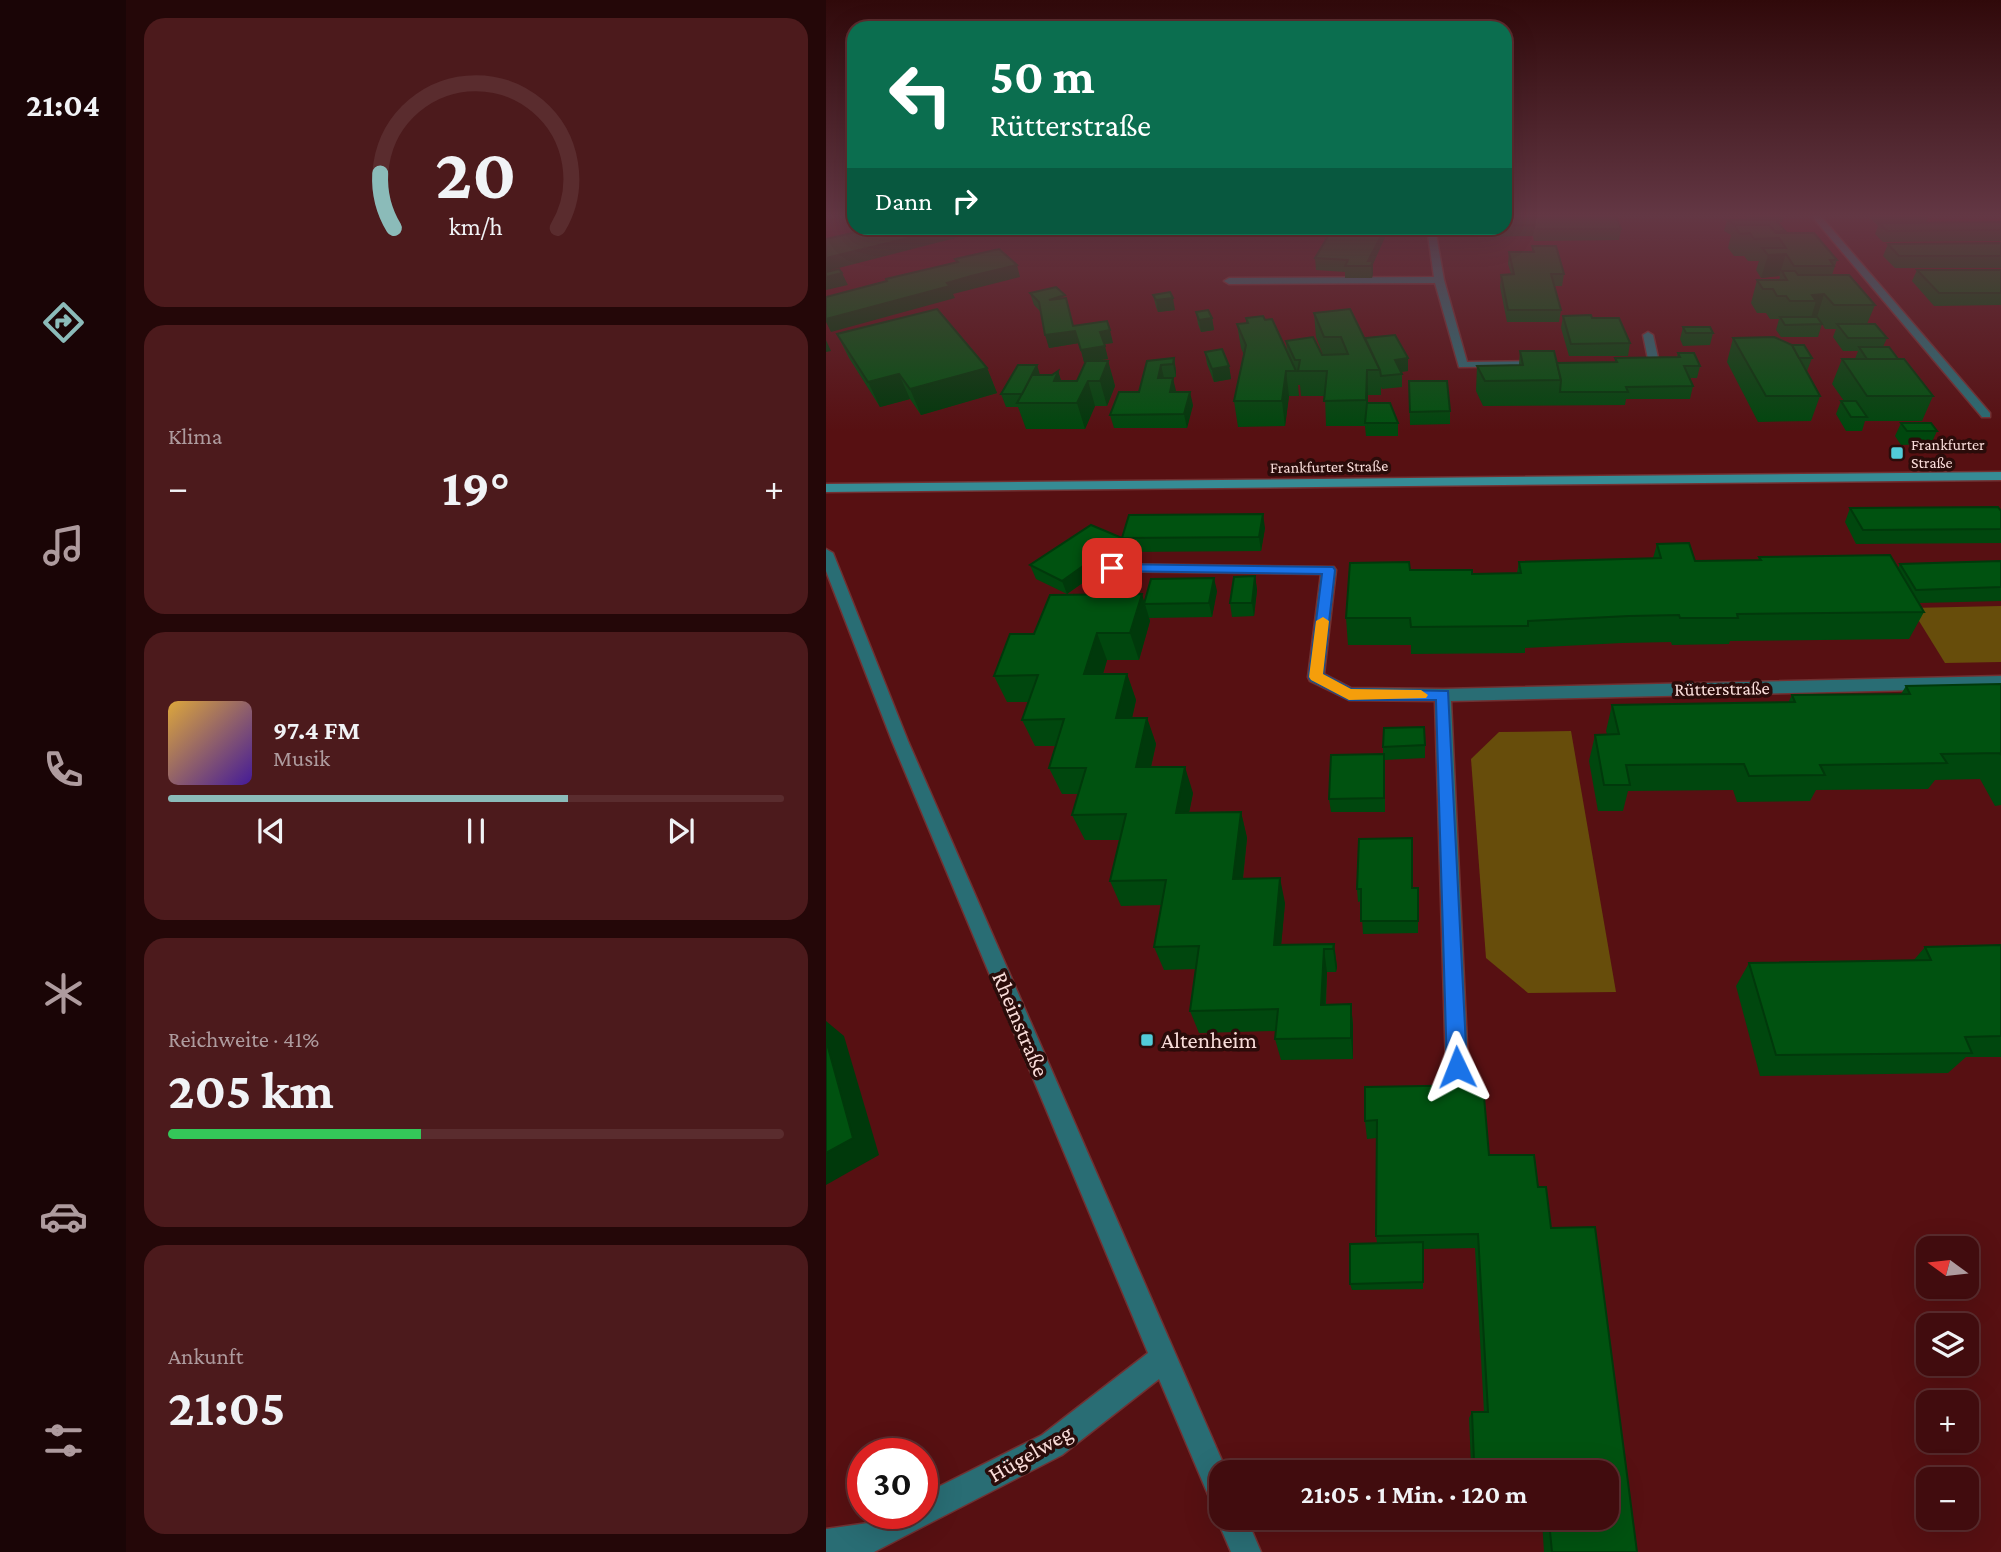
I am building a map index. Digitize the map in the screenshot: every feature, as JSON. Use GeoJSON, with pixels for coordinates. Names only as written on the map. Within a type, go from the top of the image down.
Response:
{"type":"FeatureCollection","features":[{"type":"Feature","properties":{"kind":"main road","name":"Frankfurter Straße"},"geometry":{"type":"LineString","coordinates":[[826,488],[2001,476]]}},
{"type":"Feature","properties":{"kind":"street"},"geometry":{"type":"LineString","coordinates":[[1441,286],[1463,365],[1559,364]]}},
{"type":"Feature","properties":{"kind":"street"},"geometry":{"type":"LineString","coordinates":[[1876,286],[1986,415]]}},
{"type":"Feature","properties":{"kind":"street"},"geometry":{"type":"LineString","coordinates":[[1627,363],[1654,362],[1648,335]]}},
{"type":"Feature","properties":{"kind":"street","name":"Rheinstraße"},"geometry":{"type":"LineString","coordinates":[[826,553],[900,741],[1209,1464]]}},
{"type":"Feature","properties":{"kind":"street","name":"Rütterstraße"},"geometry":{"type":"LineString","coordinates":[[1112,568],[1329,570],[1316,677],[1349,694],[1443,695],[2001,682]]}},
{"type":"Feature","properties":{"kind":"street"},"geometry":{"type":"LineString","coordinates":[[1443,695],[1457,1067]]}},
{"type":"Feature","properties":{"kind":"street","name":"Hügelweg"},"geometry":{"type":"LineString","coordinates":[[938,1504],[1052,1445],[1164,1358]]}},
{"type":"Feature","properties":{"kind":"street","name":"Hügelweg"},"geometry":{"type":"LineString","coordinates":[[826,1544],[871,1538],[889,1529]]}},
{"type":"Feature","properties":{"kind":"street"},"geometry":{"type":"LineString","coordinates":[[1237,1530],[1246,1552]]}},
{"type":"Feature","properties":{"kind":"shaded area"},"geometry":{"type":"Polygon","coordinates":[[[2001,606],[2001,662],[1945,663],[1911,608],[2001,606]]]}},
{"type":"Feature","properties":{"kind":"shaded area"},"geometry":{"type":"Polygon","coordinates":[[[1571,731],[1616,992],[1528,993],[1486,958],[1471,759],[1499,732],[1571,731]]]}},
{"type":"Feature","properties":{"kind":"building"},"geometry":{"type":"Polygon","coordinates":[[[866,286],[948,286],[826,319],[826,297],[866,286]]]}},
{"type":"Feature","properties":{"kind":"building"},"geometry":{"type":"Polygon","coordinates":[[[1503,286],[1554,286],[1561,310],[1508,310],[1503,286]]]}},
{"type":"Feature","properties":{"kind":"building"},"geometry":{"type":"Polygon","coordinates":[[[1761,286],[1859,286],[1875,305],[1834,305],[1824,294],[1812,295],[1816,301],[1790,301],[1786,296],[1777,296],[1773,289],[1763,289],[1761,286]]]}},
{"type":"Feature","properties":{"kind":"building"},"geometry":{"type":"Polygon","coordinates":[[[1933,286],[2001,286],[2001,293],[1939,293],[1933,286]]]}},
{"type":"Feature","properties":{"kind":"building"},"geometry":{"type":"Polygon","coordinates":[[[1056,287],[1065,295],[1049,300],[1066,298],[1073,326],[1107,321],[1110,330],[1100,332],[1105,346],[1081,350],[1075,331],[1045,335],[1039,302],[1030,293],[1056,287]]]}},
{"type":"Feature","properties":{"kind":"building"},"geometry":{"type":"Polygon","coordinates":[[[1170,292],[1173,298],[1156,300],[1153,295],[1170,292]]]}},
{"type":"Feature","properties":{"kind":"building"},"geometry":{"type":"Polygon","coordinates":[[[937,309],[987,368],[910,389],[899,374],[868,382],[837,334],[937,309]]]}},
{"type":"Feature","properties":{"kind":"building"},"geometry":{"type":"Polygon","coordinates":[[[1350,309],[1380,370],[1367,370],[1366,400],[1324,401],[1327,371],[1298,371],[1300,360],[1295,360],[1286,341],[1313,337],[1322,355],[1348,354],[1341,337],[1324,337],[1314,313],[1350,309]]]}},
{"type":"Feature","properties":{"kind":"building"},"geometry":{"type":"Polygon","coordinates":[[[1208,310],[1212,318],[1199,320],[1196,312],[1208,310]]]}},
{"type":"Feature","properties":{"kind":"building"},"geometry":{"type":"Polygon","coordinates":[[[1591,315],[1592,318],[1619,318],[1630,343],[1571,344],[1563,316],[1591,315]]]}},
{"type":"Feature","properties":{"kind":"building"},"geometry":{"type":"Polygon","coordinates":[[[1263,316],[1265,320],[1272,319],[1296,371],[1286,371],[1282,401],[1234,401],[1246,345],[1237,324],[1248,323],[1246,318],[1263,316]]]}},
{"type":"Feature","properties":{"kind":"building"},"geometry":{"type":"Polygon","coordinates":[[[1780,317],[1817,317],[1822,324],[1785,325],[1780,317]]]}},
{"type":"Feature","properties":{"kind":"building"},"geometry":{"type":"Polygon","coordinates":[[[1837,324],[1875,324],[1887,338],[1848,338],[1837,324]]]}},
{"type":"Feature","properties":{"kind":"building"},"geometry":{"type":"Polygon","coordinates":[[[1683,327],[1710,327],[1713,333],[1686,333],[1683,327]]]}},
{"type":"Feature","properties":{"kind":"building"},"geometry":{"type":"Polygon","coordinates":[[[1395,335],[1408,358],[1395,360],[1402,374],[1381,376],[1365,338],[1395,335]]]}},
{"type":"Feature","properties":{"kind":"building"},"geometry":{"type":"Polygon","coordinates":[[[1774,337],[1792,345],[1820,396],[1766,396],[1733,338],[1774,337]]]}},
{"type":"Feature","properties":{"kind":"building"},"geometry":{"type":"Polygon","coordinates":[[[1792,345],[1804,345],[1812,358],[1799,358],[1792,345]]]}},
{"type":"Feature","properties":{"kind":"building"},"geometry":{"type":"Polygon","coordinates":[[[1859,347],[1889,347],[1898,359],[1867,359],[1859,347]]]}},
{"type":"Feature","properties":{"kind":"building"},"geometry":{"type":"Polygon","coordinates":[[[1222,349],[1229,366],[1212,369],[1205,352],[1222,349]]]}},
{"type":"Feature","properties":{"kind":"building"},"geometry":{"type":"Polygon","coordinates":[[[1520,351],[1554,351],[1561,380],[1485,381],[1477,366],[1523,365],[1520,351]]]}},
{"type":"Feature","properties":{"kind":"building"},"geometry":{"type":"Polygon","coordinates":[[[1678,353],[1694,353],[1700,366],[1684,366],[1693,386],[1626,387],[1628,392],[1560,392],[1561,380],[1557,363],[1617,362],[1615,358],[1680,357],[1678,353]]]}},
{"type":"Feature","properties":{"kind":"building"},"geometry":{"type":"Polygon","coordinates":[[[1174,358],[1173,364],[1161,365],[1158,378],[1173,378],[1170,392],[1190,392],[1184,414],[1110,415],[1119,392],[1139,392],[1147,361],[1174,358]]]}},
{"type":"Feature","properties":{"kind":"building"},"geometry":{"type":"Polygon","coordinates":[[[1842,359],[1904,359],[1933,396],[1867,396],[1842,359]]]}},
{"type":"Feature","properties":{"kind":"building"},"geometry":{"type":"Polygon","coordinates":[[[1086,361],[1108,361],[1100,381],[1088,381],[1077,403],[1017,403],[1032,375],[1052,375],[1058,371],[1054,381],[1077,381],[1086,361]]]}},
{"type":"Feature","properties":{"kind":"building"},"geometry":{"type":"Polygon","coordinates":[[[1018,365],[1037,365],[1022,394],[1001,394],[1018,365]]]}},
{"type":"Feature","properties":{"kind":"building"},"geometry":{"type":"Polygon","coordinates":[[[1409,381],[1447,381],[1450,411],[1410,412],[1409,381]]]}},
{"type":"Feature","properties":{"kind":"building"},"geometry":{"type":"Polygon","coordinates":[[[1841,401],[1856,401],[1867,417],[1851,417],[1841,401]]]}},
{"type":"Feature","properties":{"kind":"building"},"geometry":{"type":"Polygon","coordinates":[[[1367,403],[1390,403],[1398,423],[1365,423],[1367,403]]]}},
{"type":"Feature","properties":{"kind":"building"},"geometry":{"type":"Polygon","coordinates":[[[1901,423],[1931,423],[1937,431],[1907,431],[1901,423]]]}},
{"type":"Feature","properties":{"kind":"building"},"geometry":{"type":"Polygon","coordinates":[[[1998,507],[2001,511],[2001,529],[1863,530],[1850,508],[1998,507]]]}},
{"type":"Feature","properties":{"kind":"building"},"geometry":{"type":"Polygon","coordinates":[[[1263,514],[1259,537],[1122,538],[1129,515],[1263,514]]]}},
{"type":"Feature","properties":{"kind":"building"},"geometry":{"type":"Polygon","coordinates":[[[1091,525],[1122,538],[1062,581],[1030,565],[1091,525]]]}},
{"type":"Feature","properties":{"kind":"building"},"geometry":{"type":"Polygon","coordinates":[[[1689,543],[1695,561],[1890,555],[1924,612],[1737,614],[1738,618],[1629,616],[1528,621],[1528,626],[1411,627],[1410,618],[1346,618],[1350,563],[1409,562],[1410,570],[1472,570],[1472,574],[1521,573],[1519,562],[1661,558],[1657,544],[1689,543]]]}},
{"type":"Feature","properties":{"kind":"building"},"geometry":{"type":"Polygon","coordinates":[[[2001,561],[2001,587],[1916,590],[1900,564],[2001,561]]]}},
{"type":"Feature","properties":{"kind":"building"},"geometry":{"type":"Polygon","coordinates":[[[1255,576],[1252,603],[1230,603],[1234,577],[1255,576]]]}},
{"type":"Feature","properties":{"kind":"building"},"geometry":{"type":"Polygon","coordinates":[[[1214,578],[1209,603],[1144,604],[1151,579],[1214,578]]]}},
{"type":"Feature","properties":{"kind":"building"},"geometry":{"type":"Polygon","coordinates":[[[1142,594],[1130,633],[1097,633],[1084,674],[1127,674],[1116,718],[1147,718],[1136,767],[1185,767],[1176,813],[1241,812],[1233,879],[1280,878],[1274,945],[1334,944],[1333,949],[1324,949],[1321,1005],[1351,1004],[1351,1038],[1275,1039],[1278,1009],[1190,1011],[1199,946],[1154,947],[1166,880],[1110,881],[1126,814],[1072,815],[1086,768],[1049,768],[1064,719],[1022,720],[1038,675],[994,676],[1010,634],[1034,634],[1050,595],[1142,594]]]}},
{"type":"Feature","properties":{"kind":"building"},"geometry":{"type":"Polygon","coordinates":[[[2001,684],[2001,755],[1941,754],[1947,763],[1820,765],[1825,775],[1749,776],[1744,764],[1626,765],[1630,785],[1604,785],[1595,735],[1619,734],[1612,705],[1795,702],[1792,695],[1910,694],[1906,686],[2001,684]]]}},
{"type":"Feature","properties":{"kind":"building"},"geometry":{"type":"Polygon","coordinates":[[[1424,727],[1425,745],[1383,747],[1384,728],[1424,727]]]}},
{"type":"Feature","properties":{"kind":"building"},"geometry":{"type":"Polygon","coordinates":[[[1384,754],[1384,798],[1329,799],[1331,755],[1384,754]]]}},
{"type":"Feature","properties":{"kind":"building"},"geometry":{"type":"Polygon","coordinates":[[[1412,838],[1412,888],[1418,888],[1418,921],[1361,921],[1361,889],[1357,889],[1359,839],[1412,838]]]}},
{"type":"Feature","properties":{"kind":"building"},"geometry":{"type":"Polygon","coordinates":[[[2001,945],[2001,1036],[1965,1037],[1972,1053],[1776,1055],[1749,963],[1931,960],[1925,947],[2001,945]]]}},
{"type":"Feature","properties":{"kind":"building"},"geometry":{"type":"Polygon","coordinates":[[[826,1040],[853,1138],[826,1153],[826,1040]]]}},
{"type":"Feature","properties":{"kind":"building"},"geometry":{"type":"Polygon","coordinates":[[[1483,1085],[1489,1155],[1534,1155],[1538,1187],[1546,1187],[1551,1228],[1595,1227],[1637,1552],[1552,1552],[1550,1530],[1619,1530],[1619,1460],[1474,1460],[1472,1412],[1488,1412],[1478,1234],[1376,1236],[1377,1120],[1365,1121],[1365,1087],[1483,1085]]]}},
{"type":"Feature","properties":{"kind":"building"},"geometry":{"type":"Polygon","coordinates":[[[1423,1242],[1423,1282],[1350,1284],[1350,1244],[1423,1242]]]}},
{"type":"Feature","properties":{"kind":"slow traffic"},"geometry":{"type":"LineString","coordinates":[[1323,621],[1316,677],[1349,694],[1421,695]]}},
{"type":"Feature","properties":{"kind":"place","name":"Frankfurter Straße"},"geometry":{"type":"Point","coordinates":[1897,453]}},
{"type":"Feature","properties":{"kind":"place","name":"Altenheim"},"geometry":{"type":"Point","coordinates":[1147,1040]}},
{"type":"Feature","properties":{"kind":"route"},"geometry":{"type":"LineString","coordinates":[[1112,568],[1329,570],[1316,677],[1349,694],[1443,695],[1457,1067]]}}]}
